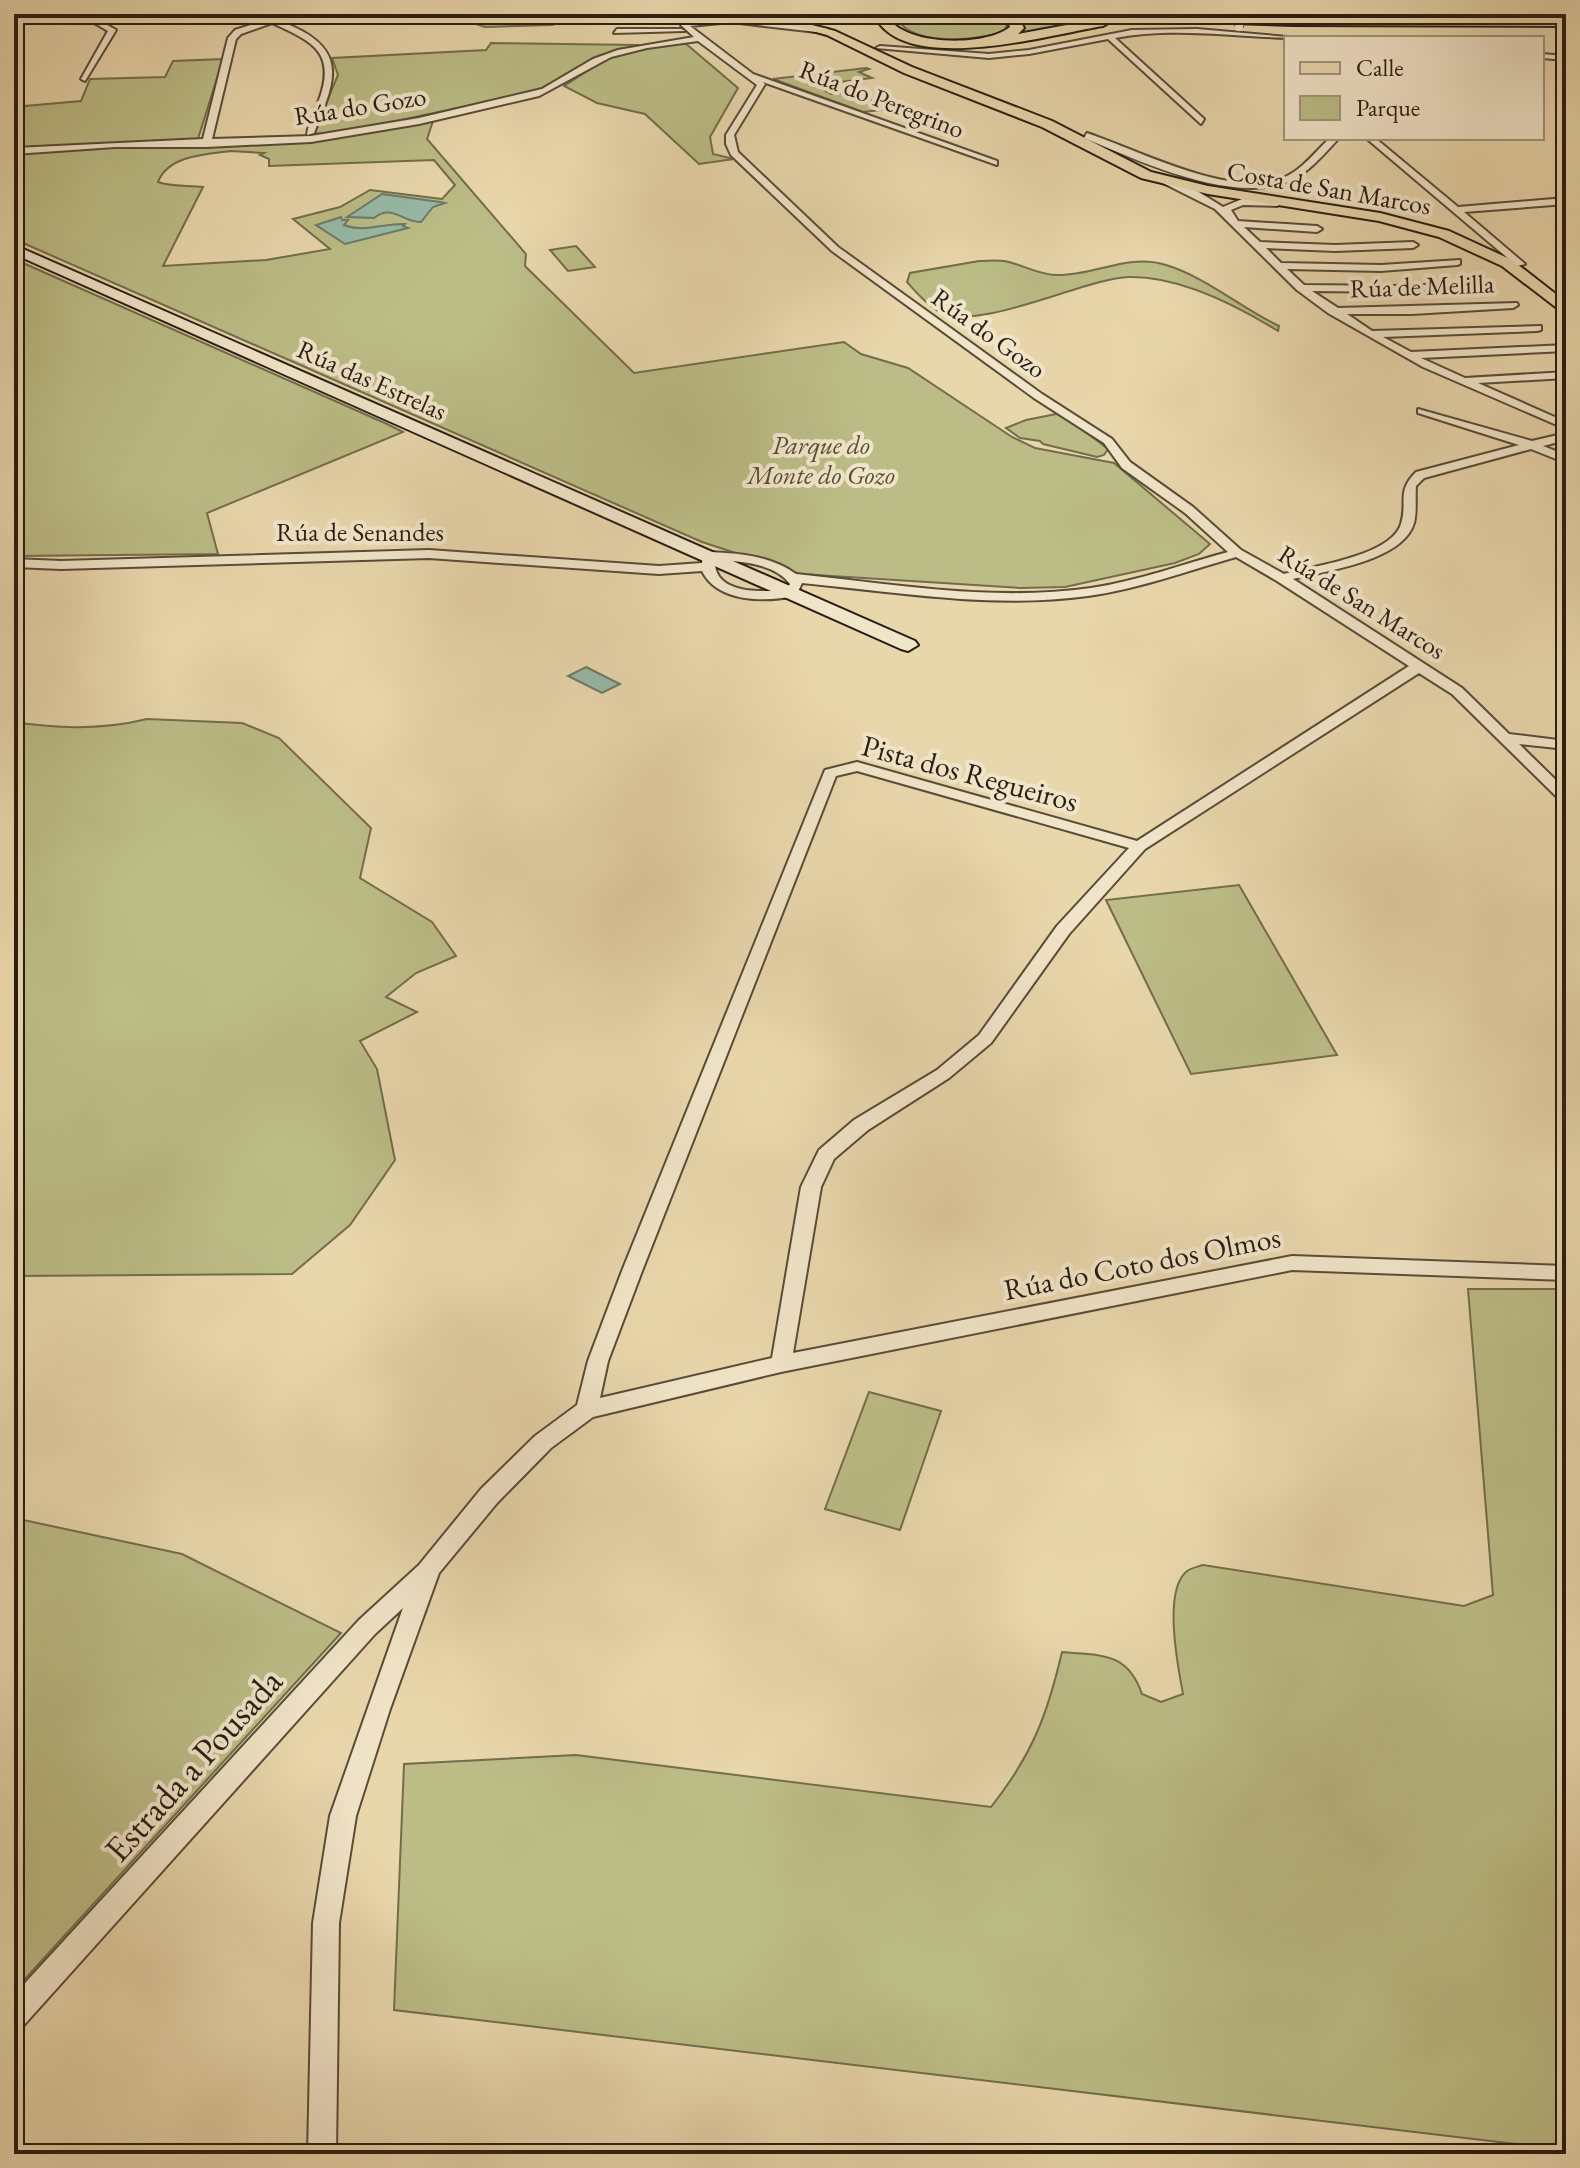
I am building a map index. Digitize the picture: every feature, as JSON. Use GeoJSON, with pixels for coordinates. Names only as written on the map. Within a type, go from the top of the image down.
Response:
{"type":"FeatureCollection","features":[{"type":"Feature","properties":{"kind":"highway"},"geometry":{"type":"LineString","coordinates":[[880,14],[884,24],[900,34],[926,42],[962,45],[1005,42],[1109,21],[1566,19]]}},
{"type":"Feature","properties":{"kind":"highway"},"geometry":{"type":"LineString","coordinates":[[889,14],[891,24],[906,33],[929,39],[964,42],[991,40],[1016,31],[1013,20],[997,14]]}},
{"type":"Feature","properties":{"kind":"highway"},"geometry":{"type":"LineString","coordinates":[[1076,14],[1257,20]]}},
{"type":"Feature","properties":{"kind":"highway"},"geometry":{"type":"LineString","coordinates":[[1172,14],[1566,19]]}},
{"type":"Feature","properties":{"kind":"main road","name":"Costa de San Marcos"},"geometry":{"type":"LineString","coordinates":[[757,14],[825,31],[879,52],[1086,140],[1136,171],[1163,180],[1390,219],[1444,234],[1514,263],[1566,310]]}},
{"type":"Feature","properties":{"kind":"main road","name":"Costa de San Marcos"},"geometry":{"type":"LineString","coordinates":[[1115,159],[1200,185],[1380,213],[1478,239],[1566,299]]}},
{"type":"Feature","properties":{"kind":"main road"},"geometry":{"type":"LineString","coordinates":[[1444,234],[1478,239]]}},
{"type":"Feature","properties":{"kind":"street"},"geometry":{"type":"LineString","coordinates":[[83,14],[112,30],[85,79]]}},
{"type":"Feature","properties":{"kind":"street"},"geometry":{"type":"LineString","coordinates":[[262,14],[314,41],[328,59],[333,76],[310,133]]}},
{"type":"Feature","properties":{"kind":"street"},"geometry":{"type":"LineString","coordinates":[[879,52],[1004,55],[1108,35],[1239,27],[1241,14]]}},
{"type":"Feature","properties":{"kind":"street","name":"Rúa do Gozo"},"geometry":{"type":"LineString","coordinates":[[696,35],[685,25],[688,22],[709,19],[793,25]]}},
{"type":"Feature","properties":{"kind":"street"},"geometry":{"type":"LineString","coordinates":[[206,144],[232,38],[238,32],[271,21]]}},
{"type":"Feature","properties":{"kind":"street","name":"Rúa do Gozo"},"geometry":{"type":"LineString","coordinates":[[617,31],[696,35]]}},
{"type":"Feature","properties":{"kind":"street"},"geometry":{"type":"LineString","coordinates":[[1197,31],[1284,37]]}},
{"type":"Feature","properties":{"kind":"street"},"geometry":{"type":"LineString","coordinates":[[696,35],[755,76]]}},
{"type":"Feature","properties":{"kind":"street","name":"Rúa do Gozo"},"geometry":{"type":"LineString","coordinates":[[14,151],[115,144],[206,144],[324,138],[419,121],[546,91],[617,52],[696,35]]}},
{"type":"Feature","properties":{"kind":"street"},"geometry":{"type":"LineString","coordinates":[[1108,35],[1201,121]]}},
{"type":"Feature","properties":{"kind":"street"},"geometry":{"type":"LineString","coordinates":[[1544,57],[1566,58]]}},
{"type":"Feature","properties":{"kind":"street","name":"Rúa do Gozo"},"geometry":{"type":"LineString","coordinates":[[755,76],[761,87],[729,137],[734,153],[835,249],[1038,396],[1108,441],[1122,459]]}},
{"type":"Feature","properties":{"kind":"street","name":"Rúa do Peregrino"},"geometry":{"type":"LineString","coordinates":[[755,76],[994,163]]}},
{"type":"Feature","properties":{"kind":"street","name":"Costa de San Marcos"},"geometry":{"type":"LineString","coordinates":[[1086,140],[1215,180],[1249,185],[1282,182],[1333,140]]}},
{"type":"Feature","properties":{"kind":"street"},"geometry":{"type":"LineString","coordinates":[[1372,140],[1455,210],[1478,239]]}},
{"type":"Feature","properties":{"kind":"street"},"geometry":{"type":"LineString","coordinates":[[1163,180],[1202,196],[1234,221],[1301,288],[1332,311],[1407,355],[1566,426]]}},
{"type":"Feature","properties":{"kind":"street"},"geometry":{"type":"LineString","coordinates":[[1455,210],[1566,201]]}},
{"type":"Feature","properties":{"kind":"street"},"geometry":{"type":"LineString","coordinates":[[1234,221],[1227,207],[1242,202],[1325,207]]}},
{"type":"Feature","properties":{"kind":"street"},"geometry":{"type":"LineString","coordinates":[[1234,221],[1317,229]]}},
{"type":"Feature","properties":{"kind":"street"},"geometry":{"type":"LineString","coordinates":[[1255,245],[1335,248],[1413,245]]}},
{"type":"Feature","properties":{"kind":"street","name":"Rúa das Estrelas"},"geometry":{"type":"LineString","coordinates":[[14,249],[707,562],[793,586],[908,645]]}},
{"type":"Feature","properties":{"kind":"street"},"geometry":{"type":"LineString","coordinates":[[1277,266],[1381,268],[1457,262]]}},
{"type":"Feature","properties":{"kind":"street"},"geometry":{"type":"LineString","coordinates":[[1301,288],[1402,289],[1488,284]]}},
{"type":"Feature","properties":{"kind":"street","name":"Rúa de Melilla"},"geometry":{"type":"LineString","coordinates":[[1332,311],[1513,305]]}},
{"type":"Feature","properties":{"kind":"street"},"geometry":{"type":"LineString","coordinates":[[1370,334],[1537,328]]}},
{"type":"Feature","properties":{"kind":"street"},"geometry":{"type":"LineString","coordinates":[[1407,355],[1566,348]]}},
{"type":"Feature","properties":{"kind":"street"},"geometry":{"type":"LineString","coordinates":[[1461,381],[1566,375]]}},
{"type":"Feature","properties":{"kind":"street"},"geometry":{"type":"LineString","coordinates":[[1422,411],[1532,445],[1566,459]]}},
{"type":"Feature","properties":{"kind":"street"},"geometry":{"type":"LineString","coordinates":[[1282,578],[1364,559],[1398,537],[1406,528],[1410,485],[1420,475],[1566,436]]}},
{"type":"Feature","properties":{"kind":"street","name":"Rúa de San Marcos"},"geometry":{"type":"LineString","coordinates":[[1122,459],[1189,510],[1237,553],[1282,578],[1457,691],[1566,798]]}},
{"type":"Feature","properties":{"kind":"street"},"geometry":{"type":"LineString","coordinates":[[793,586],[1042,597],[1111,588],[1237,553]]}},
{"type":"Feature","properties":{"kind":"street","name":"Rúa de Senandes"},"geometry":{"type":"LineString","coordinates":[[14,563],[61,565],[429,554],[659,570],[707,562]]}},
{"type":"Feature","properties":{"kind":"street"},"geometry":{"type":"LineString","coordinates":[[781,1364],[811,1187],[826,1155],[861,1125],[943,1074],[985,1039],[1063,930],[1139,846],[1418,667]]}},
{"type":"Feature","properties":{"kind":"street"},"geometry":{"type":"LineString","coordinates":[[1506,738],[1566,745]]}},
{"type":"Feature","properties":{"kind":"street","name":"Pista dos Regueiros"},"geometry":{"type":"LineString","coordinates":[[587,1410],[598,1361],[627,1283],[830,773],[857,766],[1139,846]]}},
{"type":"Feature","properties":{"kind":"street","name":"Rúa do Coto dos Olmos"},"geometry":{"type":"LineString","coordinates":[[322,2154],[326,1923],[343,1816],[429,1568],[489,1496],[543,1442],[587,1410],[781,1364],[1292,1263],[1566,1273]]}},
{"type":"Feature","properties":{"kind":"street","name":"Estrada a Pousada"},"geometry":{"type":"LineString","coordinates":[[14,2015],[367,1627],[429,1568]]}},
{"type":"Feature","properties":{"kind":"green space"},"geometry":{"type":"Polygon","coordinates":[[[482,14],[605,16],[573,18],[552,25],[485,27],[464,20],[482,14]]]}},
{"type":"Feature","properties":{"kind":"green space"},"geometry":{"type":"Polygon","coordinates":[[[895,14],[976,14],[1006,23],[1006,31],[962,39],[928,37],[902,25],[895,14]]]}},
{"type":"Feature","properties":{"kind":"green space"},"geometry":{"type":"Polygon","coordinates":[[[1005,14],[1125,18],[1014,36],[1024,26],[1020,20],[1005,14]]]}},
{"type":"Feature","properties":{"kind":"green space"},"geometry":{"type":"Polygon","coordinates":[[[491,43],[639,45],[599,56],[553,85],[533,92],[349,131],[313,134],[338,75],[332,58],[486,50],[491,43]]]}},
{"type":"Feature","properties":{"kind":"green space"},"geometry":{"type":"Polygon","coordinates":[[[685,43],[738,88],[710,137],[713,154],[734,159],[699,164],[645,114],[597,103],[564,86],[606,59],[659,45],[685,43]]]}},
{"type":"Feature","properties":{"kind":"green space","name":"Parque do Monte do Gozo"},"geometry":{"type":"Polygon","coordinates":[[[223,59],[197,142],[342,137],[433,121],[427,139],[526,254],[525,266],[634,373],[844,342],[861,354],[908,368],[1012,437],[1035,448],[1114,463],[1210,544],[1199,554],[1175,563],[1065,587],[1020,588],[800,574],[702,542],[14,239],[14,107],[81,101],[90,79],[165,77],[173,61],[223,59]],[[231,151],[200,155],[179,161],[163,173],[158,182],[203,187],[163,266],[266,260],[330,249],[293,219],[340,207],[370,190],[442,199],[455,185],[434,160],[269,166],[269,159],[260,155],[264,153],[231,151]]]}},
{"type":"Feature","properties":{"kind":"green space"},"geometry":{"type":"Polygon","coordinates":[[[869,69],[859,72],[872,78],[815,85],[831,94],[849,91],[891,109],[863,112],[773,79],[869,69]]]}},
{"type":"Feature","properties":{"kind":"green space"},"geometry":{"type":"Polygon","coordinates":[[[576,246],[595,267],[568,271],[550,250],[576,246]]]}},
{"type":"Feature","properties":{"kind":"green space"},"geometry":{"type":"Polygon","coordinates":[[[14,259],[403,432],[207,513],[218,554],[14,556],[14,259]]]}},
{"type":"Feature","properties":{"kind":"green space"},"geometry":{"type":"Polygon","coordinates":[[[979,261],[1004,261],[1057,275],[1125,263],[1166,265],[1209,285],[1279,326],[1278,331],[1206,294],[1148,278],[1110,280],[978,316],[955,316],[938,311],[907,282],[910,273],[979,261]]]}},
{"type":"Feature","properties":{"kind":"green space"},"geometry":{"type":"Polygon","coordinates":[[[1061,413],[1108,449],[1104,455],[1097,457],[1020,438],[1006,428],[1026,420],[1061,413]]]}},
{"type":"Feature","properties":{"kind":"green space"},"geometry":{"type":"Polygon","coordinates":[[[147,719],[242,723],[279,738],[371,828],[360,878],[432,922],[456,956],[416,973],[386,997],[417,1012],[360,1041],[377,1069],[395,1160],[350,1225],[292,1274],[14,1276],[14,722],[81,727],[147,719]]]}},
{"type":"Feature","properties":{"kind":"green space"},"geometry":{"type":"Polygon","coordinates":[[[1239,885],[1337,1055],[1191,1074],[1106,900],[1239,885]]]}},
{"type":"Feature","properties":{"kind":"green space"},"geometry":{"type":"Polygon","coordinates":[[[1468,1289],[1566,1289],[1566,2150],[394,2010],[404,1764],[576,1755],[991,1807],[1028,1752],[1044,1715],[1062,1652],[1111,1658],[1129,1670],[1142,1694],[1161,1702],[1183,1694],[1174,1630],[1175,1596],[1179,1582],[1192,1569],[1203,1565],[1464,1606],[1493,1595],[1468,1289]]]}},
{"type":"Feature","properties":{"kind":"green space"},"geometry":{"type":"Polygon","coordinates":[[[869,1392],[941,1411],[900,1530],[825,1509],[869,1392]]]}},
{"type":"Feature","properties":{"kind":"green space"},"geometry":{"type":"Polygon","coordinates":[[[14,1518],[182,1554],[341,1633],[14,1991],[14,1518]]]}},
{"type":"Feature","properties":{"kind":"shaded area"},"geometry":{"type":"Polygon","coordinates":[[[382,194],[445,203],[433,207],[421,222],[386,212],[374,218],[347,217],[382,194]]]}},
{"type":"Feature","properties":{"kind":"shaded area"},"geometry":{"type":"Polygon","coordinates":[[[341,217],[348,220],[344,225],[352,227],[405,224],[403,226],[408,228],[345,244],[316,225],[341,217]]]}},
{"type":"Feature","properties":{"kind":"shaded area"},"geometry":{"type":"Polygon","coordinates":[[[586,667],[620,684],[602,693],[568,676],[586,667]]]}}]}
